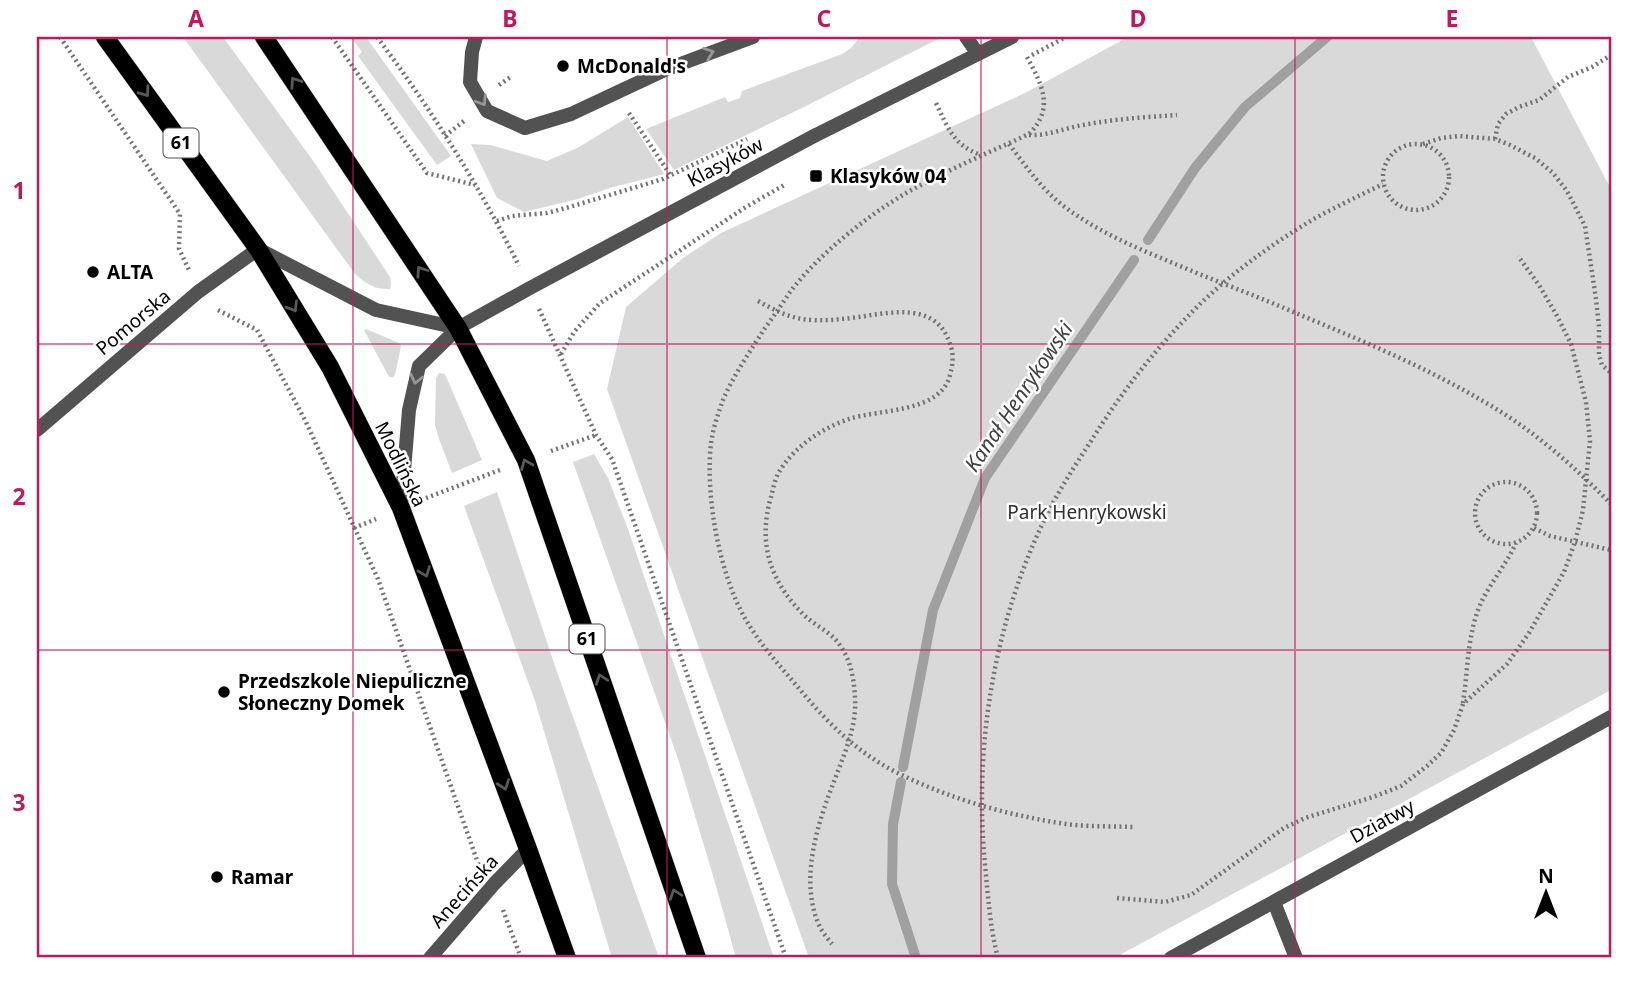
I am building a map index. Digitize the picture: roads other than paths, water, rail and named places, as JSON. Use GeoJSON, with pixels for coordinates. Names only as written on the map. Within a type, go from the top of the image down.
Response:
{"type":"FeatureCollection","features":[{"type":"Feature","properties":{"kind":"main road","name":"Modlińska"},"geometry":{"type":"LineString","coordinates":[[105,37],[258,248],[330,367],[401,508],[567,958]]}},
{"type":"Feature","properties":{"kind":"main road","name":"61"},"geometry":{"type":"LineString","coordinates":[[264,37],[458,328],[526,460],[697,958]]}},
{"type":"Feature","properties":{"kind":"street"},"geometry":{"type":"LineString","coordinates":[[476,37],[470,82],[487,111],[525,128],[571,114],[667,69],[753,37]]}},
{"type":"Feature","properties":{"kind":"street"},"geometry":{"type":"LineString","coordinates":[[966,37],[978,54]]}},
{"type":"Feature","properties":{"kind":"street","name":"Klasyków"},"geometry":{"type":"LineString","coordinates":[[401,508],[408,410],[419,366],[458,328],[814,136],[1012,37]]}},
{"type":"Feature","properties":{"kind":"street","name":"Pomorska"},"geometry":{"type":"LineString","coordinates":[[37,430],[198,292],[258,248]]}},
{"type":"Feature","properties":{"kind":"street"},"geometry":{"type":"LineString","coordinates":[[258,248],[376,310],[458,328]]}},
{"type":"Feature","properties":{"kind":"street","name":"Dziatwy"},"geometry":{"type":"LineString","coordinates":[[1171,958],[1611,717]]}},
{"type":"Feature","properties":{"kind":"street","name":"Anecińska"},"geometry":{"type":"LineString","coordinates":[[430,958],[528,849]]}},
{"type":"Feature","properties":{"kind":"street"},"geometry":{"type":"LineString","coordinates":[[1274,902],[1296,958]]}},
{"type":"Feature","properties":{"kind":"waterway","name":"Kanał Henrykowski"},"geometry":{"type":"LineString","coordinates":[[1148,240],[1195,168],[1245,107],[1327,37]]}},
{"type":"Feature","properties":{"kind":"waterway","name":"Kanał Henrykowski"},"geometry":{"type":"LineString","coordinates":[[903,767],[933,610],[985,478],[1134,260]]}},
{"type":"Feature","properties":{"kind":"waterway","name":"Kanał Henrykowski"},"geometry":{"type":"LineString","coordinates":[[901,782],[893,824],[892,884],[916,958]]}},
{"type":"Feature","properties":{"kind":"place","name":"McDonald's"},"geometry":{"type":"Point","coordinates":[563,66]}},
{"type":"Feature","properties":{"kind":"place","name":"Klasyków 04"},"geometry":{"type":"Point","coordinates":[816,176]}},
{"type":"Feature","properties":{"kind":"place","name":"ALTA"},"geometry":{"type":"Point","coordinates":[93,272]}},
{"type":"Feature","properties":{"kind":"place","name":"Przedszkole Niepuliczne Słoneczny Domek"},"geometry":{"type":"Point","coordinates":[224,692]}},
{"type":"Feature","properties":{"kind":"place","name":"Ramar"},"geometry":{"type":"Point","coordinates":[217,877]}},
{"type":"Feature","properties":{"kind":"park label","name":"Park Henrykowski"},"geometry":{"type":"Point","coordinates":[1087,512]}}]}
